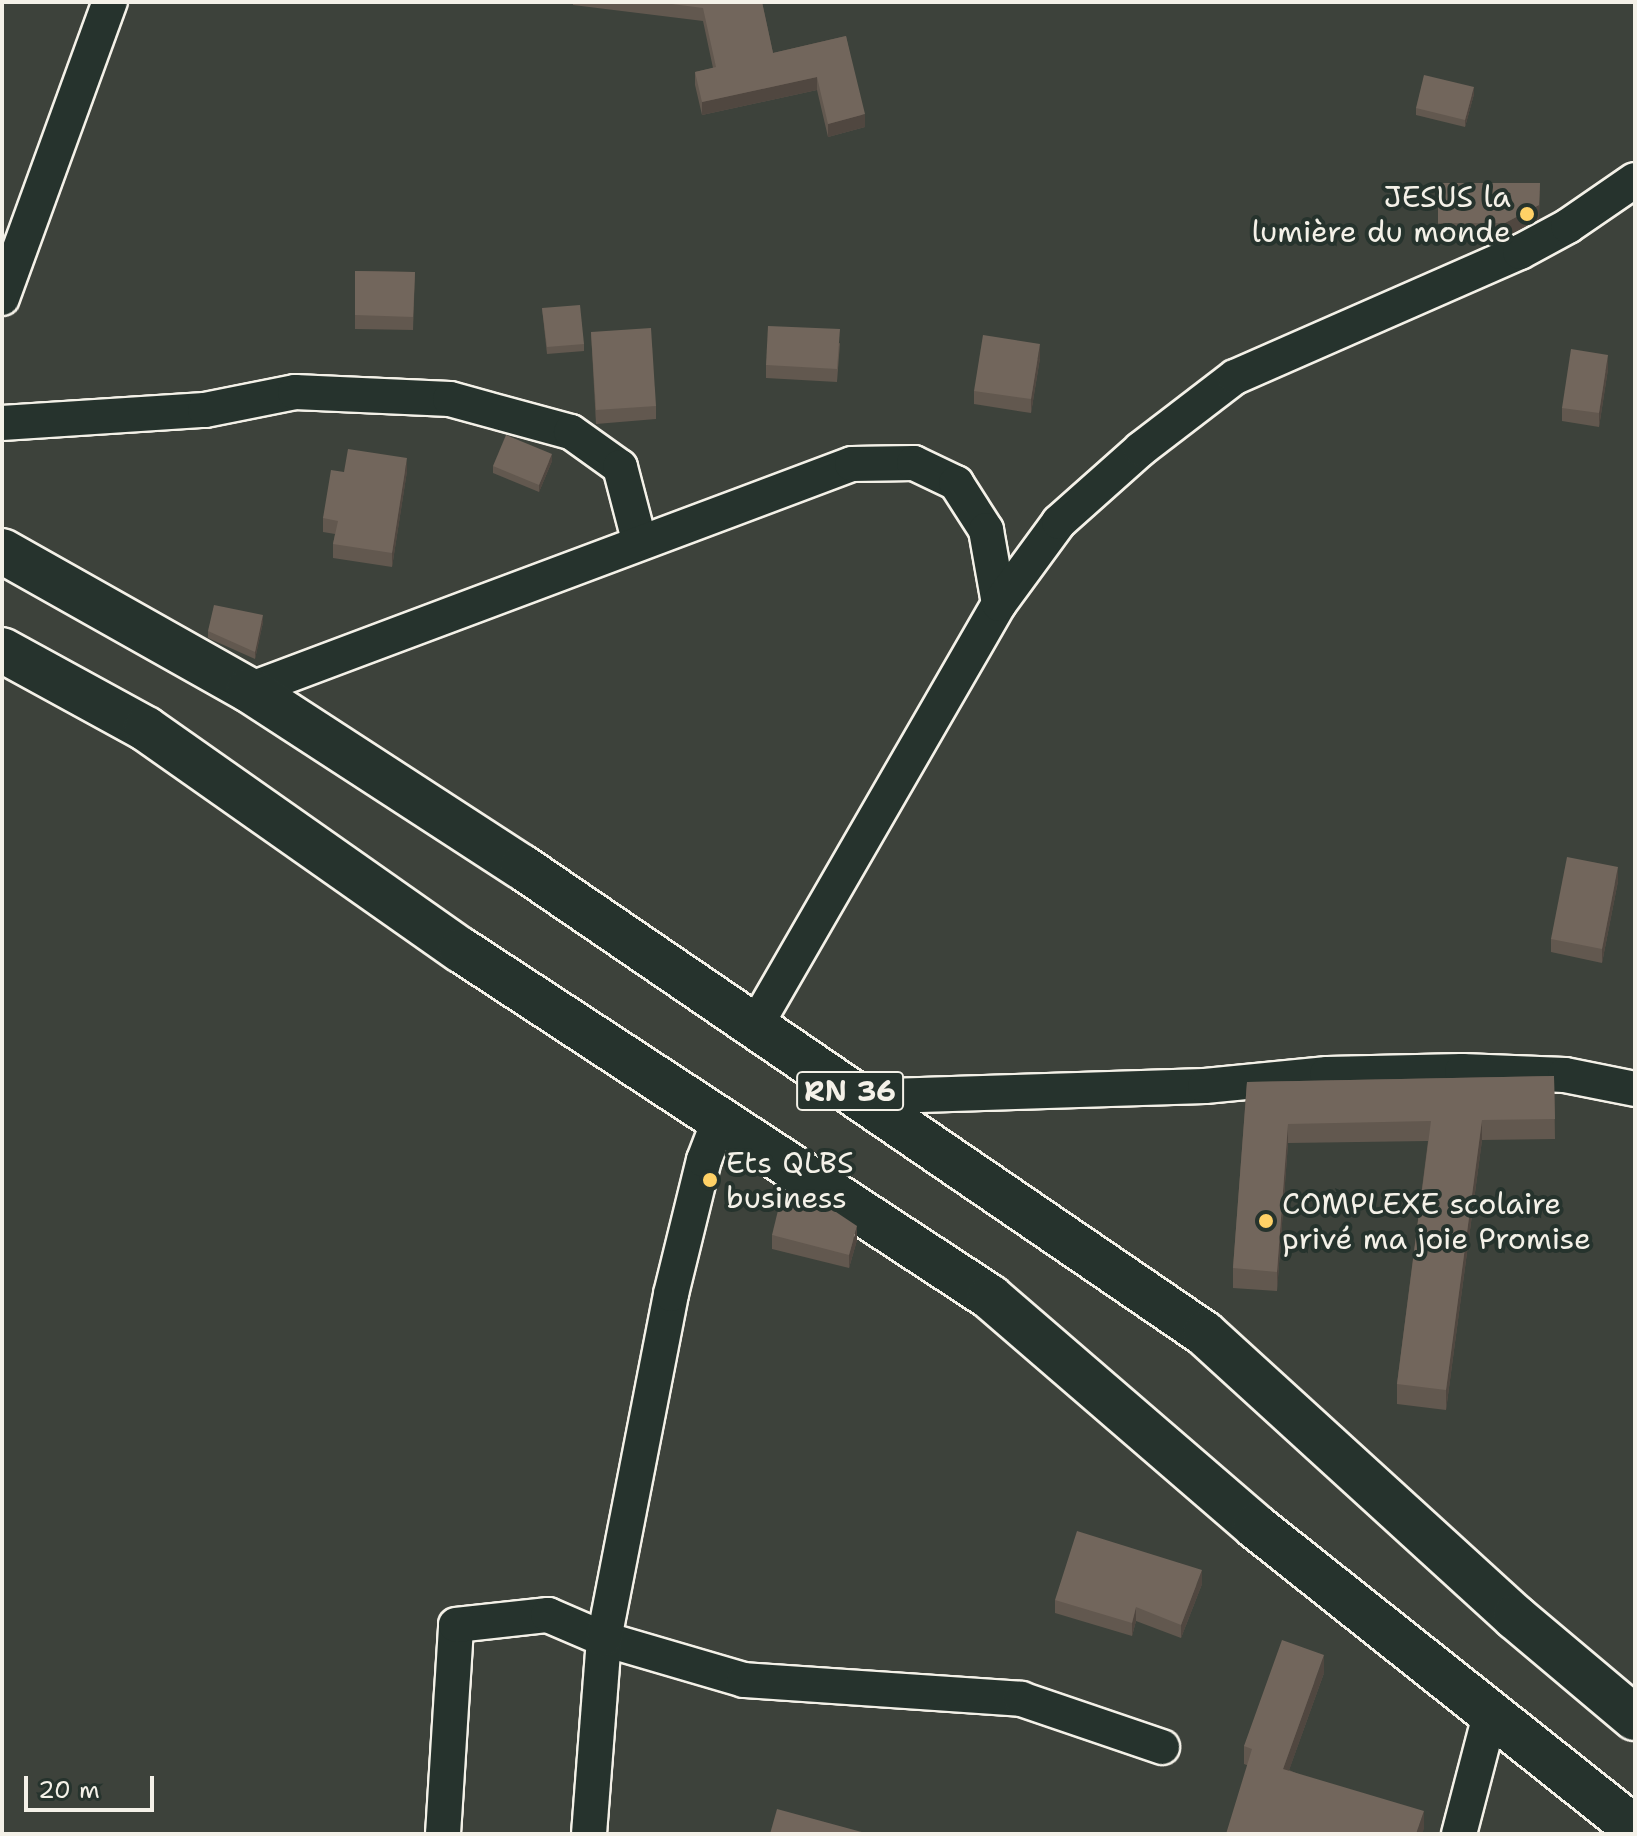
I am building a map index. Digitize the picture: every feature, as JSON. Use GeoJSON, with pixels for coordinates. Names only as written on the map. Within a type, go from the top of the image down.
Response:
{"type":"FeatureCollection","features":[{"type":"Feature","properties":{"kind":"main road","name":"RN 36"},"geometry":{"type":"LineString","coordinates":[[2,551],[249,690],[757,1023],[857,1097],[1205,1334],[1515,1617],[1635,1718]]}},
{"type":"Feature","properties":{"kind":"main road"},"geometry":{"type":"LineString","coordinates":[[2,650],[146,729],[461,950],[990,1297],[1255,1526],[1635,1828]]}},
{"type":"Feature","properties":{"kind":"street"},"geometry":{"type":"LineString","coordinates":[[2,298],[110,2]]}},
{"type":"Feature","properties":{"kind":"street"},"geometry":{"type":"LineString","coordinates":[[757,1023],[999,604],[1059,522],[1141,449],[1235,377],[1520,252],[1568,226],[1635,180]]}},
{"type":"Feature","properties":{"kind":"street"},"geometry":{"type":"LineString","coordinates":[[2,423],[205,410],[295,392],[450,399],[571,432],[620,467],[639,540]]}},
{"type":"Feature","properties":{"kind":"street"},"geometry":{"type":"LineString","coordinates":[[249,690],[472,610],[639,540],[852,464],[914,463],[956,483],[986,530],[999,604]]}},
{"type":"Feature","properties":{"kind":"street"},"geometry":{"type":"LineString","coordinates":[[857,1097],[1205,1086],[1327,1074],[1462,1071],[1565,1075],[1635,1089]]}},
{"type":"Feature","properties":{"kind":"street"},"geometry":{"type":"LineString","coordinates":[[589,1834],[604,1639],[671,1294],[704,1160],[719,1121]]}},
{"type":"Feature","properties":{"kind":"street"},"geometry":{"type":"LineString","coordinates":[[443,1834],[456,1625],[548,1615],[604,1639],[744,1680],[1021,1699],[1162,1747]]}},
{"type":"Feature","properties":{"kind":"street"},"geometry":{"type":"LineString","coordinates":[[1459,1834],[1490,1715]]}},
{"type":"Feature","properties":{"kind":"building"},"geometry":{"type":"Polygon","coordinates":[[[656,2],[762,2],[773,53],[846,36],[865,114],[828,124],[817,77],[702,102],[695,72],[716,67],[703,8],[656,2]]]}},
{"type":"Feature","properties":{"kind":"building"},"geometry":{"type":"Polygon","coordinates":[[[1424,75],[1474,87],[1465,120],[1416,108],[1424,75]]]}},
{"type":"Feature","properties":{"kind":"building"},"geometry":{"type":"Polygon","coordinates":[[[1438,183],[1540,183],[1539,205],[1505,223],[1438,223],[1438,183]]]}},
{"type":"Feature","properties":{"kind":"building"},"geometry":{"type":"Polygon","coordinates":[[[355,271],[415,272],[413,317],[355,315],[355,271]]]}},
{"type":"Feature","properties":{"kind":"building"},"geometry":{"type":"Polygon","coordinates":[[[580,305],[584,344],[547,347],[542,308],[580,305]]]}},
{"type":"Feature","properties":{"kind":"building"},"geometry":{"type":"Polygon","coordinates":[[[768,326],[840,329],[837,369],[766,365],[768,326]]]}},
{"type":"Feature","properties":{"kind":"building"},"geometry":{"type":"Polygon","coordinates":[[[651,328],[656,406],[596,410],[591,332],[651,328]]]}},
{"type":"Feature","properties":{"kind":"building"},"geometry":{"type":"Polygon","coordinates":[[[983,335],[1040,344],[1031,399],[974,391],[983,335]]]}},
{"type":"Feature","properties":{"kind":"building"},"geometry":{"type":"Polygon","coordinates":[[[1571,349],[1608,355],[1599,413],[1562,408],[1571,349]]]}},
{"type":"Feature","properties":{"kind":"building"},"geometry":{"type":"Polygon","coordinates":[[[506,435],[552,454],[539,485],[493,466],[506,435]]]}},
{"type":"Feature","properties":{"kind":"building"},"geometry":{"type":"Polygon","coordinates":[[[348,449],[407,458],[392,553],[333,544],[338,521],[323,518],[331,470],[344,472],[348,449]]]}},
{"type":"Feature","properties":{"kind":"building"},"geometry":{"type":"Polygon","coordinates":[[[214,605],[263,615],[255,652],[208,631],[214,605]]]}},
{"type":"Feature","properties":{"kind":"building"},"geometry":{"type":"Polygon","coordinates":[[[1567,857],[1618,867],[1602,949],[1551,939],[1567,857]]]}},
{"type":"Feature","properties":{"kind":"building"},"geometry":{"type":"Polygon","coordinates":[[[1554,1076],[1555,1119],[1482,1120],[1446,1390],[1397,1384],[1431,1121],[1288,1124],[1277,1272],[1233,1268],[1247,1082],[1554,1076]]]}},
{"type":"Feature","properties":{"kind":"building"},"geometry":{"type":"Polygon","coordinates":[[[782,1194],[824,1204],[857,1226],[849,1255],[772,1235],[782,1194]]]}},
{"type":"Feature","properties":{"kind":"building"},"geometry":{"type":"Polygon","coordinates":[[[1077,1531],[1202,1570],[1181,1625],[1136,1607],[1132,1623],[1055,1600],[1077,1531]]]}},
{"type":"Feature","properties":{"kind":"building"},"geometry":{"type":"Polygon","coordinates":[[[1282,1640],[1324,1655],[1283,1769],[1424,1811],[1416,1834],[1226,1834],[1252,1749],[1244,1746],[1282,1640]]]}},
{"type":"Feature","properties":{"kind":"building"},"geometry":{"type":"Polygon","coordinates":[[[777,1809],[869,1834],[770,1834],[777,1809]]]}},
{"type":"Feature","properties":{"kind":"place","name":"JESUS la lumière du monde"},"geometry":{"type":"Point","coordinates":[1527,214]}},
{"type":"Feature","properties":{"kind":"place","name":"Ets QLBS business"},"geometry":{"type":"Point","coordinates":[710,1180]}},
{"type":"Feature","properties":{"kind":"place","name":"COMPLEXE scolaire privé ma joie Promise"},"geometry":{"type":"Point","coordinates":[1266,1221]}}]}
